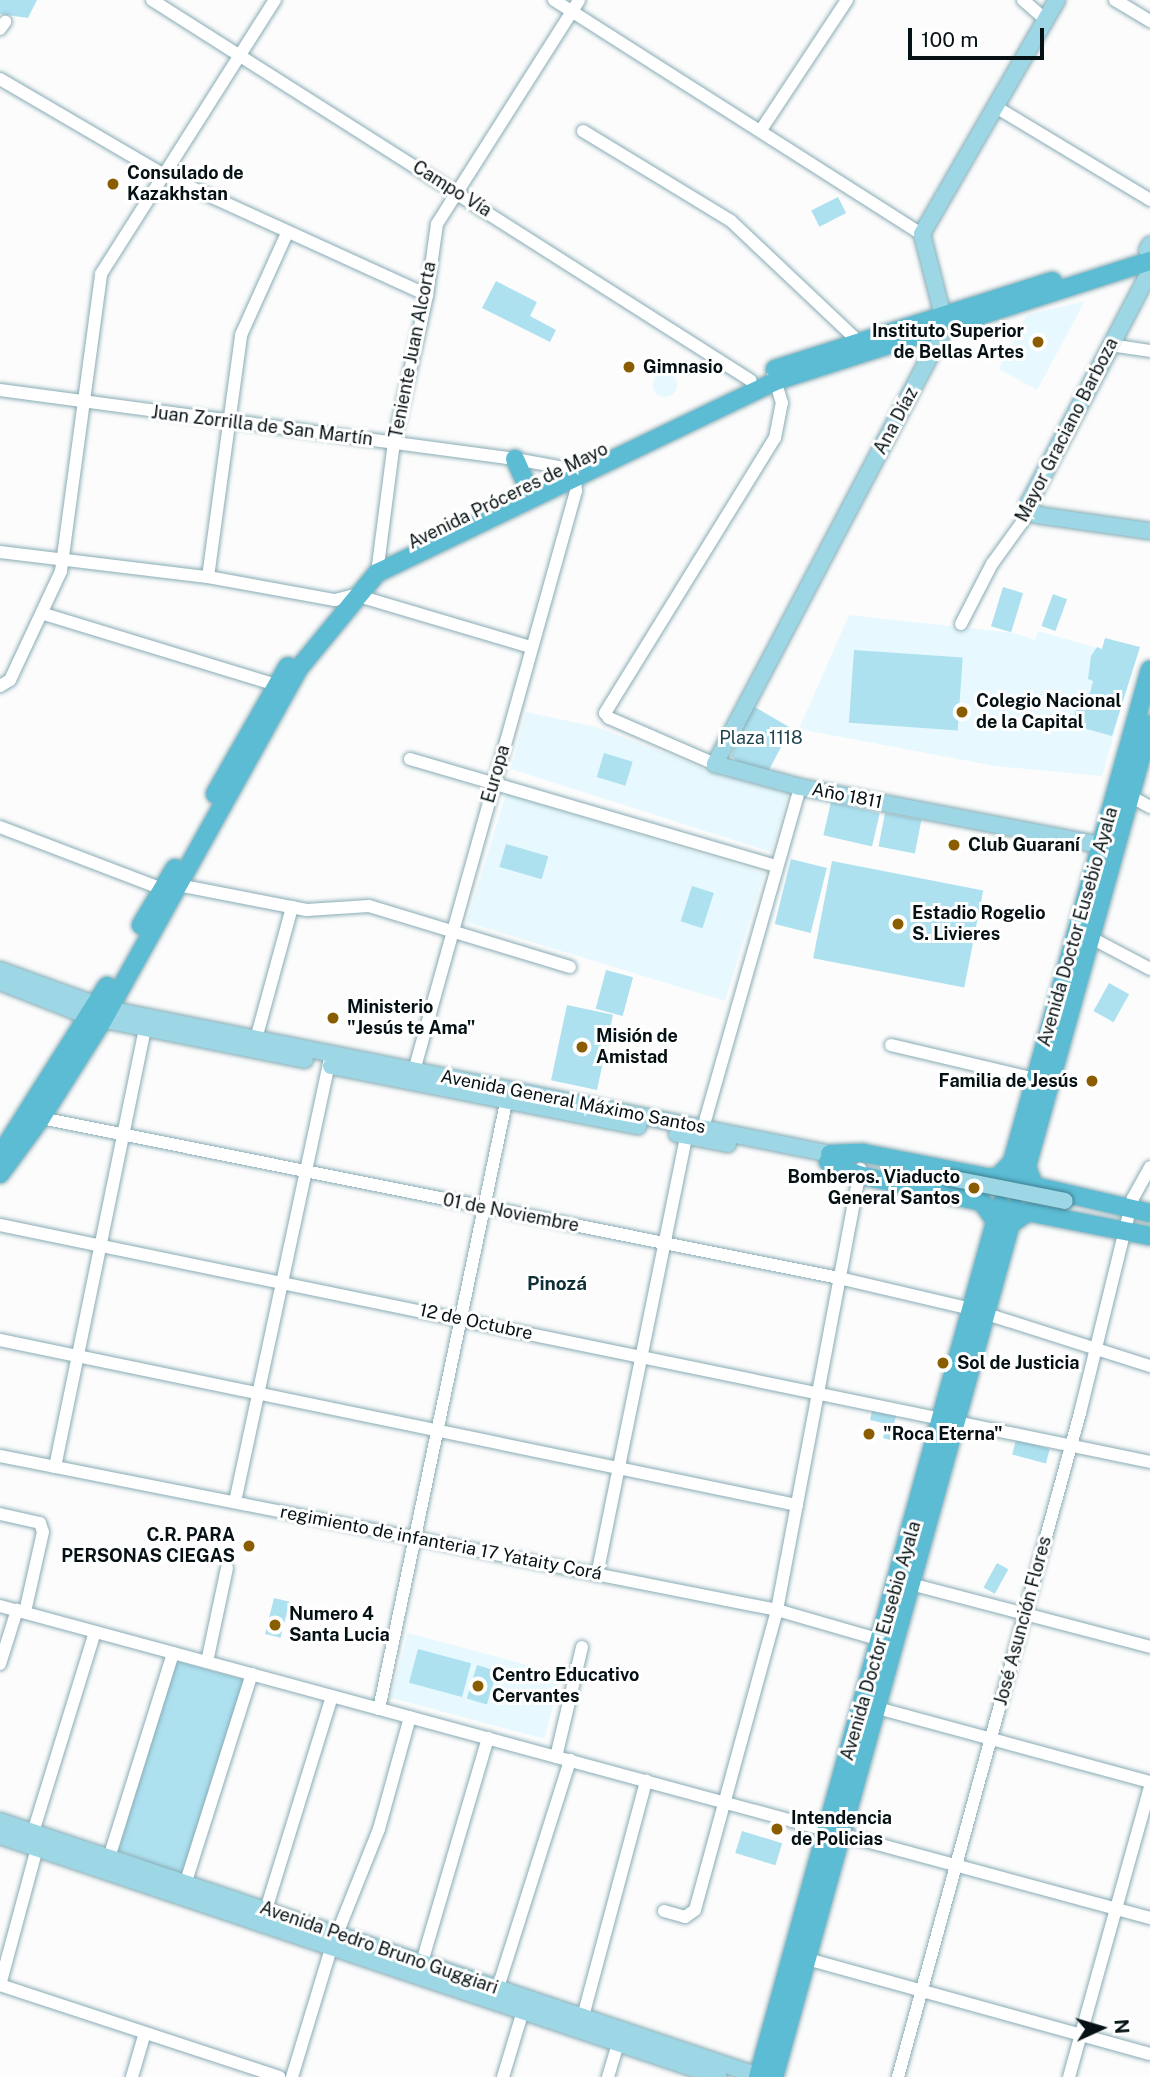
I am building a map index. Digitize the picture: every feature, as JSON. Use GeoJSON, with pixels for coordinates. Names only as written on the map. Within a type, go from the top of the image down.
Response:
{"type":"FeatureCollection","features":[{"type":"Feature","properties":{"kind":"highway","name":"Avenida Próceres de Mayo"},"geometry":{"type":"LineString","coordinates":[[170,887],[276,685],[347,597],[378,566],[527,486],[570,472],[750,380],[774,376],[1149,251]]}},
{"type":"Feature","properties":{"kind":"highway","name":"Avenida Próceres de Mayo"},"geometry":{"type":"LineString","coordinates":[[378,566],[774,376],[859,342],[943,321],[992,299],[1149,251]]}},
{"type":"Feature","properties":{"kind":"highway"},"geometry":{"type":"LineString","coordinates":[[515,459],[527,486]]}},
{"type":"Feature","properties":{"kind":"highway","name":"Avenida Próceres de Mayo"},"geometry":{"type":"LineString","coordinates":[[99,1013],[299,668],[347,597]]}},
{"type":"Feature","properties":{"kind":"highway","name":"Avenida Doctor Eusebio Ayala"},"geometry":{"type":"LineString","coordinates":[[1014,1185],[1084,934],[1101,845],[1150,670]]}},
{"type":"Feature","properties":{"kind":"highway","name":"Avenida Doctor Eusebio Ayala"},"geometry":{"type":"LineString","coordinates":[[1020,1163],[1035,1079],[1130,796],[1150,725]]}},
{"type":"Feature","properties":{"kind":"highway"},"geometry":{"type":"LineString","coordinates":[[0,1174],[41,1118],[99,1013]]}},
{"type":"Feature","properties":{"kind":"highway"},"geometry":{"type":"LineString","coordinates":[[0,1155],[99,1013]]}},
{"type":"Feature","properties":{"kind":"highway"},"geometry":{"type":"LineString","coordinates":[[829,1158],[863,1153],[990,1178],[999,1176],[1020,1163],[1034,1186],[1129,1220],[1150,1236]]}},
{"type":"Feature","properties":{"kind":"highway"},"geometry":{"type":"LineString","coordinates":[[829,1158],[860,1171],[982,1202],[1005,1215],[1028,1212],[1129,1220],[1150,1213]]}},
{"type":"Feature","properties":{"kind":"highway","name":"Avenida Doctor Eusebio Ayala"},"geometry":{"type":"LineString","coordinates":[[763,2077],[800,1957],[906,1583],[1005,1215]]}},
{"type":"Feature","properties":{"kind":"highway","name":"Avenida Doctor Eusebio Ayala"},"geometry":{"type":"LineString","coordinates":[[871,1706],[881,1640],[906,1583]]}},
{"type":"Feature","properties":{"kind":"main road"},"geometry":{"type":"LineString","coordinates":[[943,321],[922,234],[1057,0]]}},
{"type":"Feature","properties":{"kind":"main road","name":"Mayor Graciano Barboza"},"geometry":{"type":"LineString","coordinates":[[1031,510],[1029,498],[1150,271]]}},
{"type":"Feature","properties":{"kind":"main road","name":"Ana Díaz"},"geometry":{"type":"LineString","coordinates":[[715,764],[943,321]]}},
{"type":"Feature","properties":{"kind":"main road"},"geometry":{"type":"LineString","coordinates":[[1031,510],[1150,531]]}},
{"type":"Feature","properties":{"kind":"main road","name":"Año 1811"},"geometry":{"type":"LineString","coordinates":[[715,764],[800,787],[1101,845]]}},
{"type":"Feature","properties":{"kind":"main road","name":"Avenida General Máximo Santos"},"geometry":{"type":"LineString","coordinates":[[0,970],[99,1013],[256,1039],[330,1060],[414,1071],[507,1095]]}},
{"type":"Feature","properties":{"kind":"main road","name":"Avenida General Máximo Santos"},"geometry":{"type":"LineString","coordinates":[[0,982],[145,1029],[330,1060],[887,1169],[1104,1214],[1150,1228]]}},
{"type":"Feature","properties":{"kind":"main road","name":"Avenida General Máximo Santos"},"geometry":{"type":"LineString","coordinates":[[860,1171],[887,1169]]}},
{"type":"Feature","properties":{"kind":"main road","name":"Avenida General Máximo Santos"},"geometry":{"type":"LineString","coordinates":[[1129,1220],[1150,1219]]}},
{"type":"Feature","properties":{"kind":"main road","name":"Avenida Pedro Bruno Guggiari"},"geometry":{"type":"LineString","coordinates":[[0,1821],[107,1864],[582,2024],[763,2077]]}},
{"type":"Feature","properties":{"kind":"main road","name":"Avenida Pedro Bruno Guggiari"},"geometry":{"type":"LineString","coordinates":[[0,1836],[37,1848],[107,1864]]}},
{"type":"Feature","properties":{"kind":"main road","name":"Avenida Pedro Bruno Guggiari"},"geometry":{"type":"LineString","coordinates":[[621,2037],[719,2077]]}},
{"type":"Feature","properties":{"kind":"street","name":"Campo Vía"},"geometry":{"type":"LineString","coordinates":[[152,0],[750,380]]}},
{"type":"Feature","properties":{"kind":"street"},"geometry":{"type":"LineString","coordinates":[[5,683],[44,614],[63,559],[102,274],[275,0]]}},
{"type":"Feature","properties":{"kind":"street"},"geometry":{"type":"LineString","coordinates":[[554,0],[576,5],[761,130],[922,234]]}},
{"type":"Feature","properties":{"kind":"street"},"geometry":{"type":"LineString","coordinates":[[761,130],[846,0]]}},
{"type":"Feature","properties":{"kind":"street"},"geometry":{"type":"LineString","coordinates":[[1023,0],[1046,20]]}},
{"type":"Feature","properties":{"kind":"street"},"geometry":{"type":"LineString","coordinates":[[1115,0],[1150,21]]}},
{"type":"Feature","properties":{"kind":"street","name":"Teniente Juan Alcorta"},"geometry":{"type":"LineString","coordinates":[[378,566],[394,442],[427,296],[435,232],[457,192],[576,5]]}},
{"type":"Feature","properties":{"kind":"street"},"geometry":{"type":"LineString","coordinates":[[0,79],[166,176],[427,296]]}},
{"type":"Feature","properties":{"kind":"street"},"geometry":{"type":"LineString","coordinates":[[996,107],[1150,200]]}},
{"type":"Feature","properties":{"kind":"street"},"geometry":{"type":"LineString","coordinates":[[583,131],[731,221],[859,342]]}},
{"type":"Feature","properties":{"kind":"street"},"geometry":{"type":"LineString","coordinates":[[208,577],[241,335],[287,233]]}},
{"type":"Feature","properties":{"kind":"street"},"geometry":{"type":"LineString","coordinates":[[1110,345],[1150,351]]}},
{"type":"Feature","properties":{"kind":"street","name":"Año 1811"},"geometry":{"type":"LineString","coordinates":[[715,764],[621,724],[605,713],[775,438],[782,412],[774,376]]}},
{"type":"Feature","properties":{"kind":"street","name":"Juan Zorrilla de San Martín"},"geometry":{"type":"LineString","coordinates":[[0,390],[229,423],[515,459],[570,472]]}},
{"type":"Feature","properties":{"kind":"street","name":"Europa"},"geometry":{"type":"LineString","coordinates":[[414,1071],[576,491],[570,472]]}},
{"type":"Feature","properties":{"kind":"street","name":"Mayor Graciano Barboza"},"geometry":{"type":"LineString","coordinates":[[961,624],[992,564],[1031,510]]}},
{"type":"Feature","properties":{"kind":"street"},"geometry":{"type":"LineString","coordinates":[[0,552],[347,597],[531,647]]}},
{"type":"Feature","properties":{"kind":"street"},"geometry":{"type":"LineString","coordinates":[[44,614],[276,685]]}},
{"type":"Feature","properties":{"kind":"street"},"geometry":{"type":"LineString","coordinates":[[410,759],[494,780],[777,866]]}},
{"type":"Feature","properties":{"kind":"street"},"geometry":{"type":"LineString","coordinates":[[597,1575],[665,1244],[695,1132],[800,787]]}},
{"type":"Feature","properties":{"kind":"street"},"geometry":{"type":"LineString","coordinates":[[1130,796],[1150,807]]}},
{"type":"Feature","properties":{"kind":"street"},"geometry":{"type":"LineString","coordinates":[[0,827],[170,887],[319,911],[369,906],[570,967]]}},
{"type":"Feature","properties":{"kind":"street"},"geometry":{"type":"LineString","coordinates":[[256,1039],[292,907]]}},
{"type":"Feature","properties":{"kind":"street"},"geometry":{"type":"LineString","coordinates":[[1084,934],[1150,969]]}},
{"type":"Feature","properties":{"kind":"street"},"geometry":{"type":"LineString","coordinates":[[55,1467],[145,1029]]}},
{"type":"Feature","properties":{"kind":"street"},"geometry":{"type":"LineString","coordinates":[[891,1045],[1035,1079]]}},
{"type":"Feature","properties":{"kind":"street"},"geometry":{"type":"LineString","coordinates":[[235,1502],[330,1060]]}},
{"type":"Feature","properties":{"kind":"street"},"geometry":{"type":"LineString","coordinates":[[379,1709],[486,1208],[507,1095]]}},
{"type":"Feature","properties":{"kind":"street","name":"01 de Noviembre"},"geometry":{"type":"LineString","coordinates":[[41,1118],[839,1278],[978,1312],[1150,1366]]}},
{"type":"Feature","properties":{"kind":"street","name":"José Asunción Flores"},"geometry":{"type":"LineString","coordinates":[[898,2077],[1072,1444],[1129,1220],[1150,1167]]}},
{"type":"Feature","properties":{"kind":"street"},"geometry":{"type":"LineString","coordinates":[[664,1911],[685,1917],[695,1910],[777,1610],[820,1395],[860,1171]]}},
{"type":"Feature","properties":{"kind":"street","name":"12 de Octubre"},"geometry":{"type":"LineString","coordinates":[[0,1225],[820,1395],[952,1418],[1150,1462]]}},
{"type":"Feature","properties":{"kind":"street"},"geometry":{"type":"LineString","coordinates":[[0,1340],[258,1391],[797,1505]]}},
{"type":"Feature","properties":{"kind":"street","name":"regimiento de infanteria 17 Yataity Corá"},"geometry":{"type":"LineString","coordinates":[[0,1456],[777,1610],[881,1640]]}},
{"type":"Feature","properties":{"kind":"street"},"geometry":{"type":"LineString","coordinates":[[0,1514],[40,1523],[43,1542],[21,1611],[0,1664]]}},
{"type":"Feature","properties":{"kind":"street"},"geometry":{"type":"LineString","coordinates":[[207,1662],[227,1567]]}},
{"type":"Feature","properties":{"kind":"street"},"geometry":{"type":"LineString","coordinates":[[906,1583],[1150,1647]]}},
{"type":"Feature","properties":{"kind":"street"},"geometry":{"type":"LineString","coordinates":[[0,1606],[1150,1918]]}},
{"type":"Feature","properties":{"kind":"street"},"geometry":{"type":"LineString","coordinates":[[95,1632],[33,1832],[37,1848],[0,1985],[144,2036],[279,2077]]}},
{"type":"Feature","properties":{"kind":"street"},"geometry":{"type":"LineString","coordinates":[[556,1756],[582,1647]]}},
{"type":"Feature","properties":{"kind":"street"},"geometry":{"type":"LineString","coordinates":[[107,1864],[173,1653]]}},
{"type":"Feature","properties":{"kind":"street"},"geometry":{"type":"LineString","coordinates":[[184,1890],[253,1674]]}},
{"type":"Feature","properties":{"kind":"street"},"geometry":{"type":"LineString","coordinates":[[264,1917],[332,1696]]}},
{"type":"Feature","properties":{"kind":"street"},"geometry":{"type":"LineString","coordinates":[[871,1706],[1150,1782]]}},
{"type":"Feature","properties":{"kind":"street"},"geometry":{"type":"LineString","coordinates":[[292,2077],[335,1941],[379,1829],[410,1717]]}},
{"type":"Feature","properties":{"kind":"street"},"geometry":{"type":"LineString","coordinates":[[420,1969],[488,1738]]}},
{"type":"Feature","properties":{"kind":"street"},"geometry":{"type":"LineString","coordinates":[[496,1995],[570,1760]]}},
{"type":"Feature","properties":{"kind":"street"},"geometry":{"type":"LineString","coordinates":[[582,2024],[646,1781]]}},
{"type":"Feature","properties":{"kind":"street"},"geometry":{"type":"LineString","coordinates":[[1069,2077],[1150,1787]]}},
{"type":"Feature","properties":{"kind":"street"},"geometry":{"type":"LineString","coordinates":[[800,1957],[1150,2054]]}},
{"type":"Feature","properties":{"kind":"street"},"geometry":{"type":"LineString","coordinates":[[503,2077],[524,2004]]}},
{"type":"Feature","properties":{"kind":"street"},"geometry":{"type":"LineString","coordinates":[[132,2077],[144,2036]]}},
{"type":"Feature","properties":{"kind":"street"},"geometry":{"type":"LineString","coordinates":[[608,2077],[621,2037]]}},
{"type":"Feature","properties":{"kind":"shaded area","name":"Instituto Superior de Bellas Artes"},"geometry":{"type":"Polygon","coordinates":[[[1085,301],[1037,390],[999,369],[1027,315],[1085,301]]]}},
{"type":"Feature","properties":{"kind":"shaded area"},"geometry":{"type":"Polygon","coordinates":[[[665,373],[674,376],[677,385],[674,394],[665,397],[656,394],[653,385],[656,376],[665,373]]]}},
{"type":"Feature","properties":{"kind":"shaded area","name":"Colegio Nacional de la Capital"},"geometry":{"type":"Polygon","coordinates":[[[849,615],[1014,633],[1035,640],[1038,631],[1135,659],[1102,776],[995,766],[799,729],[849,615]]]}},
{"type":"Feature","properties":{"kind":"shaded area"},"geometry":{"type":"Polygon","coordinates":[[[526,712],[597,727],[723,776],[788,793],[771,852],[511,769],[526,712]]]}},
{"type":"Feature","properties":{"kind":"shaded area"},"geometry":{"type":"Polygon","coordinates":[[[506,794],[764,873],[725,1001],[467,922],[506,794]]]}},
{"type":"Feature","properties":{"kind":"shaded area","name":"Centro Educativo Cervantes"},"geometry":{"type":"Polygon","coordinates":[[[408,1633],[562,1674],[544,1739],[391,1698],[408,1633]]]}},
{"type":"Feature","properties":{"kind":"green space"},"geometry":{"type":"Polygon","coordinates":[[[0,0],[37,0],[28,18],[0,14],[0,0]]]}},
{"type":"Feature","properties":{"kind":"green space"},"geometry":{"type":"Polygon","coordinates":[[[838,197],[846,213],[819,227],[811,211],[838,197]]]}},
{"type":"Feature","properties":{"kind":"green space"},"geometry":{"type":"Polygon","coordinates":[[[496,281],[537,302],[530,316],[556,330],[550,342],[482,308],[496,281]]]}},
{"type":"Feature","properties":{"kind":"green space"},"geometry":{"type":"Polygon","coordinates":[[[1003,587],[1023,593],[1011,632],[991,626],[1003,587]]]}},
{"type":"Feature","properties":{"kind":"green space"},"geometry":{"type":"Polygon","coordinates":[[[1053,594],[1067,599],[1055,631],[1041,626],[1053,594]]]}},
{"type":"Feature","properties":{"kind":"green space"},"geometry":{"type":"Polygon","coordinates":[[[1105,638],[1140,647],[1112,736],[1076,726],[1078,717],[1074,716],[1078,701],[1090,693],[1093,681],[1088,679],[1091,656],[1097,647],[1102,649],[1105,638]]]}},
{"type":"Feature","properties":{"kind":"green space"},"geometry":{"type":"Polygon","coordinates":[[[854,650],[963,658],[958,730],[849,723],[854,650]]]}},
{"type":"Feature","properties":{"kind":"green space","name":"Plaza 1118"},"geometry":{"type":"Polygon","coordinates":[[[753,706],[791,728],[769,770],[740,764],[731,756],[753,706]]]}},
{"type":"Feature","properties":{"kind":"green space"},"geometry":{"type":"Polygon","coordinates":[[[604,753],[633,762],[625,786],[597,777],[604,753]]]}},
{"type":"Feature","properties":{"kind":"green space"},"geometry":{"type":"Polygon","coordinates":[[[831,802],[880,813],[872,846],[823,835],[831,802]]]}},
{"type":"Feature","properties":{"kind":"green space"},"geometry":{"type":"Polygon","coordinates":[[[885,813],[921,820],[915,853],[879,846],[885,813]]]}},
{"type":"Feature","properties":{"kind":"green space"},"geometry":{"type":"Polygon","coordinates":[[[506,844],[548,856],[542,879],[499,867],[506,844]]]}},
{"type":"Feature","properties":{"kind":"green space"},"geometry":{"type":"Polygon","coordinates":[[[791,859],[827,868],[811,933],[775,924],[791,859]]]}},
{"type":"Feature","properties":{"kind":"green space","name":"Estadio Rogelio S. Livieres"},"geometry":{"type":"Polygon","coordinates":[[[832,861],[983,890],[964,988],[813,958],[832,861]]]}},
{"type":"Feature","properties":{"kind":"green space"},"geometry":{"type":"Polygon","coordinates":[[[692,886],[714,893],[702,928],[681,921],[692,886]]]}},
{"type":"Feature","properties":{"kind":"green space","name":"Misión de Amistad"},"geometry":{"type":"Polygon","coordinates":[[[606,970],[633,977],[623,1016],[596,1009],[606,970]]]}},
{"type":"Feature","properties":{"kind":"green space"},"geometry":{"type":"Polygon","coordinates":[[[1109,983],[1129,994],[1114,1022],[1093,1011],[1109,983]]]}},
{"type":"Feature","properties":{"kind":"green space","name":"Misión de Amistad"},"geometry":{"type":"Polygon","coordinates":[[[567,1005],[613,1015],[597,1090],[551,1080],[567,1005]]]}},
{"type":"Feature","properties":{"kind":"green space"},"geometry":{"type":"Polygon","coordinates":[[[872,1411],[896,1416],[890,1440],[883,1438],[887,1424],[870,1420],[872,1411]]]}},
{"type":"Feature","properties":{"kind":"green space"},"geometry":{"type":"Polygon","coordinates":[[[1016,1440],[1050,1449],[1046,1464],[1012,1454],[1016,1440]]]}},
{"type":"Feature","properties":{"kind":"green space"},"geometry":{"type":"Polygon","coordinates":[[[997,1563],[1008,1569],[995,1594],[983,1587],[997,1563]]]}},
{"type":"Feature","properties":{"kind":"green space"},"geometry":{"type":"Polygon","coordinates":[[[274,1598],[290,1602],[281,1638],[265,1634],[274,1598]]]}},
{"type":"Feature","properties":{"kind":"green space"},"geometry":{"type":"Polygon","coordinates":[[[418,1649],[471,1663],[462,1697],[409,1683],[418,1649]]]}},
{"type":"Feature","properties":{"kind":"green space"},"geometry":{"type":"Polygon","coordinates":[[[176,1663],[245,1680],[182,1875],[118,1851],[176,1663]]]}},
{"type":"Feature","properties":{"kind":"green space"},"geometry":{"type":"Polygon","coordinates":[[[477,1665],[497,1671],[487,1705],[467,1698],[477,1665]]]}},
{"type":"Feature","properties":{"kind":"green space"},"geometry":{"type":"Polygon","coordinates":[[[742,1831],[782,1843],[775,1865],[735,1853],[742,1831]]]}},
{"type":"Feature","properties":{"kind":"place","name":"Consulado de Kazakhstan"},"geometry":{"type":"Point","coordinates":[113,184]}},
{"type":"Feature","properties":{"kind":"place","name":"Instituto Superior de Bellas Artes"},"geometry":{"type":"Point","coordinates":[1038,342]}},
{"type":"Feature","properties":{"kind":"place","name":"Gimnasio"},"geometry":{"type":"Point","coordinates":[629,367]}},
{"type":"Feature","properties":{"kind":"place","name":"Colegio Nacional de la Capital"},"geometry":{"type":"Point","coordinates":[962,712]}},
{"type":"Feature","properties":{"kind":"place","name":"Club Guaraní"},"geometry":{"type":"Point","coordinates":[954,845]}},
{"type":"Feature","properties":{"kind":"place","name":"Estadio Rogelio S. Livieres"},"geometry":{"type":"Point","coordinates":[898,924]}},
{"type":"Feature","properties":{"kind":"place","name":"Ministerio \"Jesús te Ama\""},"geometry":{"type":"Point","coordinates":[333,1018]}},
{"type":"Feature","properties":{"kind":"place","name":"Misión de Amistad"},"geometry":{"type":"Point","coordinates":[582,1047]}},
{"type":"Feature","properties":{"kind":"place","name":"Familia de Jesús"},"geometry":{"type":"Point","coordinates":[1092,1081]}},
{"type":"Feature","properties":{"kind":"place","name":"Bomberos. Viaducto General Santos"},"geometry":{"type":"Point","coordinates":[974,1188]}},
{"type":"Feature","properties":{"kind":"place","name":"Sol de Justicia"},"geometry":{"type":"Point","coordinates":[943,1363]}},
{"type":"Feature","properties":{"kind":"place","name":"\"Roca Eterna\""},"geometry":{"type":"Point","coordinates":[869,1434]}},
{"type":"Feature","properties":{"kind":"place","name":"C.R. PARA PERSONAS CIEGAS"},"geometry":{"type":"Point","coordinates":[249,1546]}},
{"type":"Feature","properties":{"kind":"place","name":"Numero 4 Santa Lucia"},"geometry":{"type":"Point","coordinates":[275,1625]}},
{"type":"Feature","properties":{"kind":"place","name":"Centro Educativo Cervantes"},"geometry":{"type":"Point","coordinates":[478,1686]}},
{"type":"Feature","properties":{"kind":"place","name":"Intendencia de Policias"},"geometry":{"type":"Point","coordinates":[777,1829]}},
{"type":"Feature","properties":{"kind":"district","name":"Pinozá"},"geometry":{"type":"Point","coordinates":[557,1284]}}]}
